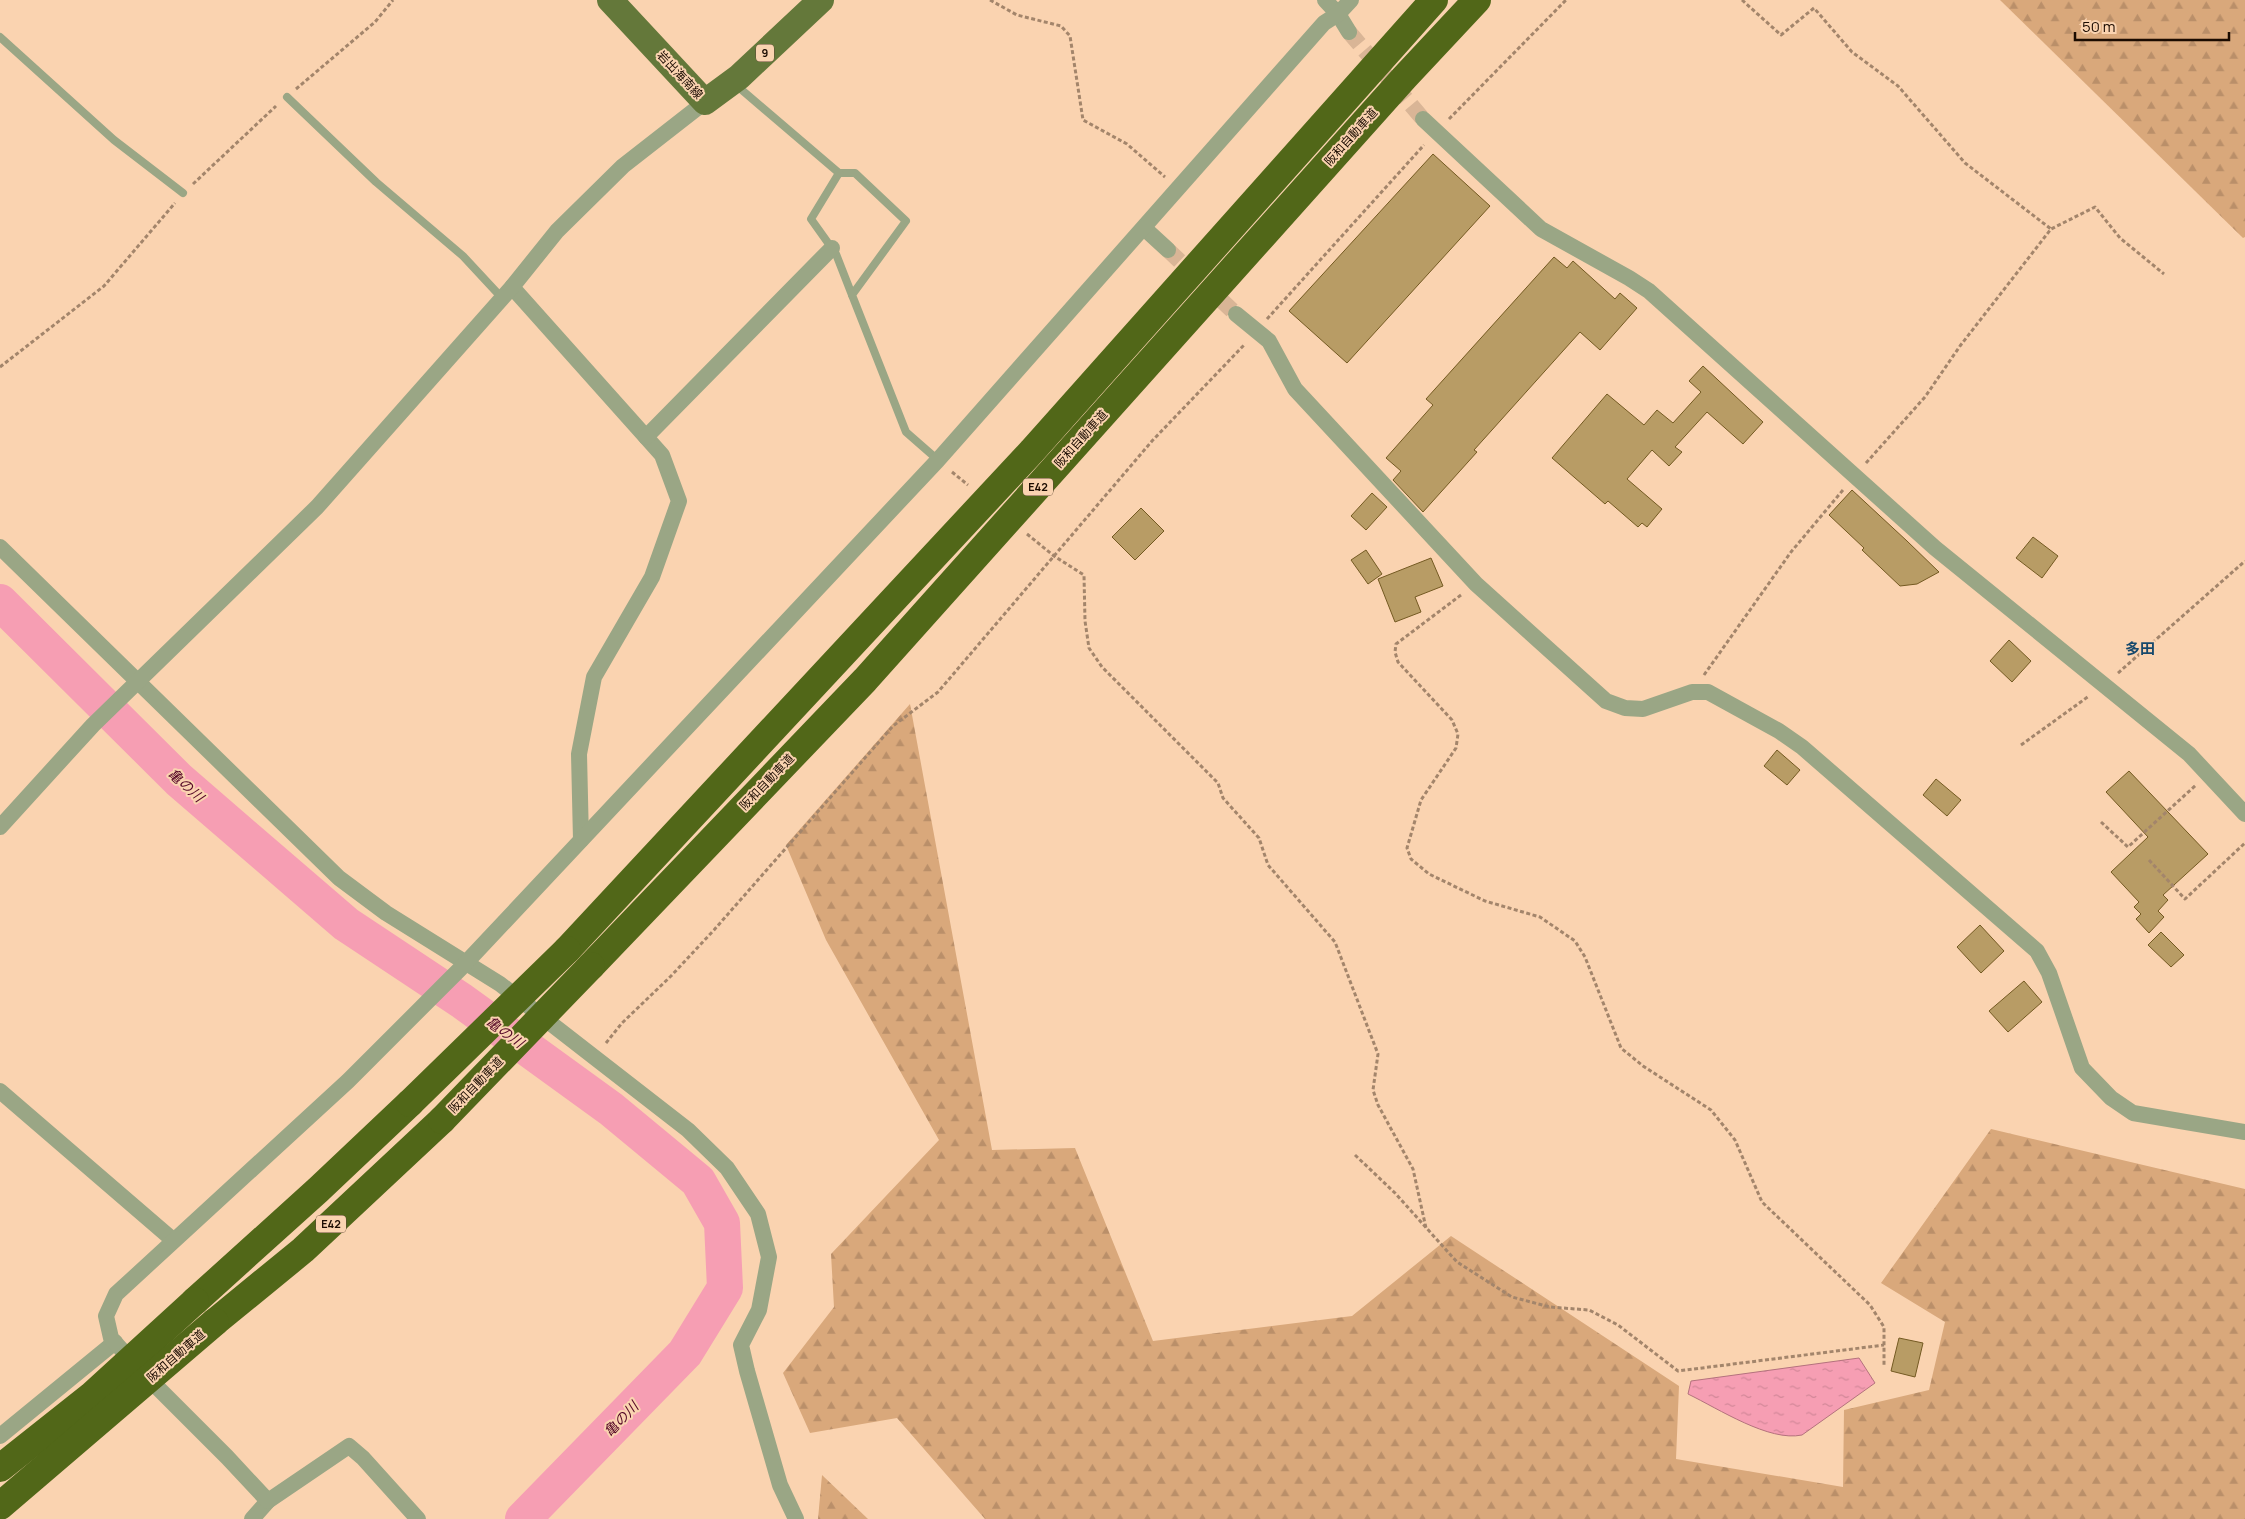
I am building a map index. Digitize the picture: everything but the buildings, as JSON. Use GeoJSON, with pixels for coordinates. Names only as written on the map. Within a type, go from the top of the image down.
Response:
{"type":"FeatureCollection","features":[{"type":"Feature","properties":{"kind":"highway","name":"E42"},"geometry":{"type":"LineString","coordinates":[[0,1468],[91,1396],[318,1190],[567,950],[1032,451],[1434,0]]}},
{"type":"Feature","properties":{"kind":"highway","name":"阪和自動車道"},"geometry":{"type":"LineString","coordinates":[[0,1506],[215,1322],[303,1250],[442,1120],[865,680],[1397,85],[1478,0]]}},
{"type":"Feature","properties":{"kind":"main road","name":"岩出海南線"},"geometry":{"type":"LineString","coordinates":[[610,0],[705,102],[732,82],[821,0]]}},
{"type":"Feature","properties":{"kind":"street"},"geometry":{"type":"LineString","coordinates":[[1326,0],[1338,14],[1349,32]]}},
{"type":"Feature","properties":{"kind":"street"},"geometry":{"type":"LineString","coordinates":[[268,1501],[221,1450],[140,1370],[111,1338],[106,1316],[116,1294],[348,1081],[463,965],[938,460],[1144,228],[1177,187],[1324,23],[1338,14],[1351,0]]}},
{"type":"Feature","properties":{"kind":"street"},"geometry":{"type":"LineString","coordinates":[[0,827],[93,725],[317,506],[507,293],[557,231],[623,166],[705,102]]}},
{"type":"Feature","properties":{"kind":"street"},"geometry":{"type":"LineString","coordinates":[[1423,119],[1541,228],[1649,291],[1935,548],[2189,754],[2245,814]]}},
{"type":"Feature","properties":{"kind":"street"},"geometry":{"type":"LineString","coordinates":[[1144,228],[1168,250]]}},
{"type":"Feature","properties":{"kind":"street"},"geometry":{"type":"LineString","coordinates":[[646,437],[832,248]]}},
{"type":"Feature","properties":{"kind":"street"},"geometry":{"type":"LineString","coordinates":[[507,293],[662,455],[679,501],[652,577],[594,677],[579,754],[581,840]]}},
{"type":"Feature","properties":{"kind":"street"},"geometry":{"type":"LineString","coordinates":[[1236,314],[1268,341],[1295,389],[1476,584],[1606,701],[1625,708],[1643,709],[1692,692],[1708,692],[1779,731],[1802,747],[2037,951],[2049,973],[2082,1068],[2110,1098],[2133,1113],[2245,1132]]}},
{"type":"Feature","properties":{"kind":"street"},"geometry":{"type":"LineString","coordinates":[[0,547],[339,878],[386,913],[463,965],[500,984],[688,1130],[727,1168],[758,1214],[769,1257],[759,1310],[742,1345],[746,1371],[780,1485],[796,1519]]}},
{"type":"Feature","properties":{"kind":"street"},"geometry":{"type":"LineString","coordinates":[[0,1091],[173,1240]]}},
{"type":"Feature","properties":{"kind":"street"},"geometry":{"type":"LineString","coordinates":[[0,1436],[115,1342]]}},
{"type":"Feature","properties":{"kind":"street"},"geometry":{"type":"LineString","coordinates":[[252,1519],[268,1501],[349,1446],[363,1458],[418,1519]]}},
{"type":"Feature","properties":{"kind":"lane"},"geometry":{"type":"LineString","coordinates":[[0,37],[114,140],[183,193]]}},
{"type":"Feature","properties":{"kind":"lane"},"geometry":{"type":"LineString","coordinates":[[732,82],[839,173],[854,173],[906,221],[852,294]]}},
{"type":"Feature","properties":{"kind":"lane"},"geometry":{"type":"LineString","coordinates":[[287,97],[376,182],[507,293]]}},
{"type":"Feature","properties":{"kind":"lane"},"geometry":{"type":"LineString","coordinates":[[839,173],[811,219],[832,248],[906,432],[938,460]]}},
{"type":"Feature","properties":{"kind":"path"},"geometry":{"type":"LineString","coordinates":[[0,367],[104,286],[183,193],[287,97],[375,22],[393,0]]}},
{"type":"Feature","properties":{"kind":"path"},"geometry":{"type":"LineString","coordinates":[[990,0],[1016,15],[1061,26],[1070,36],[1083,120],[1127,144],[1177,187]]}},
{"type":"Feature","properties":{"kind":"path"},"geometry":{"type":"LineString","coordinates":[[595,1058],[622,1023],[671,976],[714,930],[893,726],[938,692],[1152,441],[1256,331],[1436,132],[1566,0]]}},
{"type":"Feature","properties":{"kind":"path"},"geometry":{"type":"LineString","coordinates":[[1742,0],[1781,35],[1814,8],[1852,52],[1898,86],[1966,162],[2051,229]]}},
{"type":"Feature","properties":{"kind":"path"},"geometry":{"type":"LineString","coordinates":[[1692,692],[1791,552],[1925,397],[1960,346],[2051,229],[2095,206],[2120,238],[2164,274]]}},
{"type":"Feature","properties":{"kind":"path"},"geometry":{"type":"LineString","coordinates":[[938,460],[974,490]]}},
{"type":"Feature","properties":{"kind":"path"},"geometry":{"type":"LineString","coordinates":[[1025,532],[1054,556],[1084,575],[1085,621],[1089,648],[1102,666],[1218,783],[1223,798],[1259,838],[1268,865],[1335,942],[1378,1054],[1373,1090],[1378,1105],[1413,1169],[1426,1228]]}},
{"type":"Feature","properties":{"kind":"path"},"geometry":{"type":"LineString","coordinates":[[2021,746],[2104,685],[2245,561]]}},
{"type":"Feature","properties":{"kind":"path"},"geometry":{"type":"LineString","coordinates":[[1476,584],[1396,644],[1395,652],[1398,662],[1452,720],[1458,734],[1456,748],[1420,800],[1407,848],[1412,859],[1429,874],[1485,900],[1540,918],[1575,941],[1585,958],[1621,1048],[1643,1066],[1711,1110],[1735,1140],[1762,1202],[1870,1305],[1884,1327],[1884,1366]]}},
{"type":"Feature","properties":{"kind":"path"},"geometry":{"type":"LineString","coordinates":[[2102,822],[2128,848],[2208,774]]}},
{"type":"Feature","properties":{"kind":"path"},"geometry":{"type":"LineString","coordinates":[[2149,860],[2185,899],[2245,843]]}},
{"type":"Feature","properties":{"kind":"path"},"geometry":{"type":"LineString","coordinates":[[1355,1155],[1395,1193],[1457,1262],[1512,1297],[1550,1307],[1590,1310],[1618,1324],[1678,1371],[1884,1345]]}},
{"type":"Feature","properties":{"kind":"green space"},"geometry":{"type":"Polygon","coordinates":[[[2000,0],[2245,0],[2245,237],[2243,238],[2000,0]]]}},
{"type":"Feature","properties":{"kind":"green space"},"geometry":{"type":"Polygon","coordinates":[[[910,704],[992,1150],[1075,1148],[1153,1341],[1352,1316],[1451,1236],[1679,1386],[1676,1459],[1843,1487],[1844,1410],[1929,1390],[1945,1322],[1881,1283],[1991,1129],[2245,1189],[2245,1519],[985,1519],[897,1418],[810,1433],[783,1373],[834,1307],[831,1254],[939,1140],[826,940],[786,845],[910,704]]]}},
{"type":"Feature","properties":{"kind":"green space"},"geometry":{"type":"Polygon","coordinates":[[[822,1475],[868,1519],[818,1519],[822,1475]]]}},
{"type":"Feature","properties":{"kind":"water"},"geometry":{"type":"Polygon","coordinates":[[[1859,1358],[1875,1383],[1802,1435],[1775,1434],[1760,1429],[1744,1423],[1688,1394],[1691,1381],[1859,1358]]]}},
{"type":"Feature","properties":{"kind":"waterway","name":"亀の川"},"geometry":{"type":"LineString","coordinates":[[0,602],[179,780],[346,924],[462,1001],[611,1109],[698,1181],[722,1223],[725,1288],[685,1353],[523,1519]]}},
{"type":"Feature","properties":{"kind":"tunnel"},"geometry":{"type":"LineString","coordinates":[[1349,32],[1423,119]]}},
{"type":"Feature","properties":{"kind":"tunnel"},"geometry":{"type":"LineString","coordinates":[[1168,250],[1236,314]]}},
{"type":"Feature","properties":{"kind":"district","name":"多田"},"geometry":{"type":"Point","coordinates":[2140,649]}}]}
